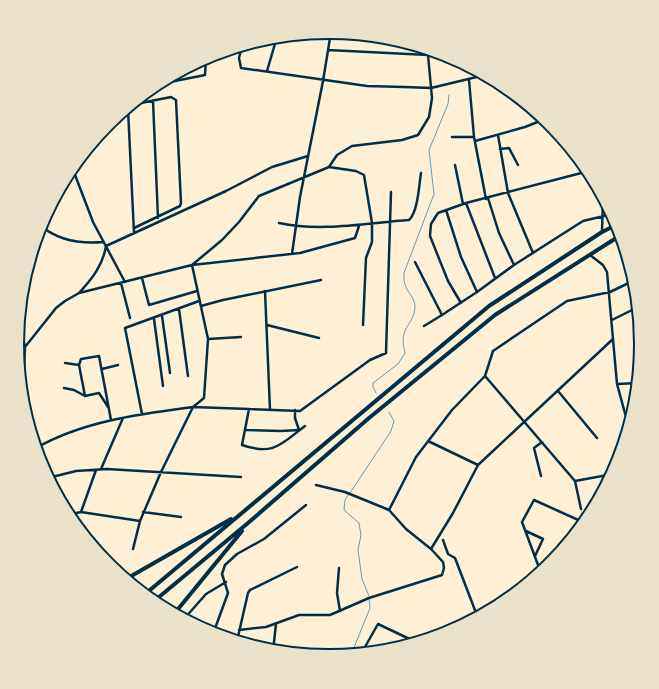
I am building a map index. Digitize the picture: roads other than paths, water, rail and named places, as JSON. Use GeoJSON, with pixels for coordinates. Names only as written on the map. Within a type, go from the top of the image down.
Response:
{"type":"FeatureCollection","features":[{"type":"Feature","properties":{"kind":"main road"},"geometry":{"type":"LineString","coordinates":[[149,591],[489,306],[612,227]]}},
{"type":"Feature","properties":{"kind":"main road"},"geometry":{"type":"LineString","coordinates":[[158,598],[248,523],[368,418],[495,315],[616,238]]}},
{"type":"Feature","properties":{"kind":"main road"},"geometry":{"type":"LineString","coordinates":[[131,576],[240,514]]}},
{"type":"Feature","properties":{"kind":"main road"},"geometry":{"type":"LineString","coordinates":[[178,609],[248,523]]}},
{"type":"Feature","properties":{"kind":"street"},"geometry":{"type":"LineString","coordinates":[[292,254],[300,197],[330,39]]}},
{"type":"Feature","properties":{"kind":"street"},"geometry":{"type":"LineString","coordinates":[[267,71],[275,44]]}},
{"type":"Feature","properties":{"kind":"street"},"geometry":{"type":"LineString","coordinates":[[328,50],[424,54]]}},
{"type":"Feature","properties":{"kind":"street"},"geometry":{"type":"LineString","coordinates":[[240,52],[239,58],[241,68],[323,81],[367,86],[431,88],[477,77]]}},
{"type":"Feature","properties":{"kind":"street"},"geometry":{"type":"LineString","coordinates":[[329,167],[337,155],[352,146],[402,140],[418,135],[430,117],[431,88],[428,55]]}},
{"type":"Feature","properties":{"kind":"street"},"geometry":{"type":"LineString","coordinates":[[178,80],[205,75],[206,66]]}},
{"type":"Feature","properties":{"kind":"street"},"geometry":{"type":"LineString","coordinates":[[469,80],[474,137],[487,199],[499,233],[514,265]]}},
{"type":"Feature","properties":{"kind":"street"},"geometry":{"type":"LineString","coordinates":[[134,228],[158,218],[180,206],[181,203],[176,100],[171,97],[143,103]]}},
{"type":"Feature","properties":{"kind":"street"},"geometry":{"type":"LineString","coordinates":[[153,101],[158,218]]}},
{"type":"Feature","properties":{"kind":"street"},"geometry":{"type":"LineString","coordinates":[[128,115],[134,233]]}},
{"type":"Feature","properties":{"kind":"street"},"geometry":{"type":"LineString","coordinates":[[475,141],[538,121]]}},
{"type":"Feature","properties":{"kind":"street"},"geometry":{"type":"LineString","coordinates":[[498,135],[508,193],[522,222],[533,253]]}},
{"type":"Feature","properties":{"kind":"street"},"geometry":{"type":"LineString","coordinates":[[452,137],[474,137]]}},
{"type":"Feature","properties":{"kind":"street"},"geometry":{"type":"LineString","coordinates":[[500,149],[509,148],[518,165]]}},
{"type":"Feature","properties":{"kind":"street"},"geometry":{"type":"LineString","coordinates":[[106,246],[196,204],[226,192],[272,167],[308,156]]}},
{"type":"Feature","properties":{"kind":"street"},"geometry":{"type":"LineString","coordinates":[[455,165],[464,204],[495,278]]}},
{"type":"Feature","properties":{"kind":"street"},"geometry":{"type":"LineString","coordinates":[[192,265],[222,240],[240,222],[260,196],[329,167],[356,171],[364,175],[372,224],[372,242],[366,258],[363,326]]}},
{"type":"Feature","properties":{"kind":"street"},"geometry":{"type":"LineString","coordinates":[[279,224],[297,227],[359,226],[409,220],[412,217],[421,173]]}},
{"type":"Feature","properties":{"kind":"street"},"geometry":{"type":"LineString","coordinates":[[461,304],[448,281],[430,236],[438,213],[464,204],[582,173]]}},
{"type":"Feature","properties":{"kind":"street"},"geometry":{"type":"LineString","coordinates":[[75,176],[103,242],[125,282]]}},
{"type":"Feature","properties":{"kind":"street"},"geometry":{"type":"LineString","coordinates":[[41,445],[55,437],[111,420],[193,407],[300,411],[370,360],[386,353],[391,192]]}},
{"type":"Feature","properties":{"kind":"street"},"geometry":{"type":"LineString","coordinates":[[446,210],[461,257],[477,292]]}},
{"type":"Feature","properties":{"kind":"street"},"geometry":{"type":"LineString","coordinates":[[602,232],[604,211]]}},
{"type":"Feature","properties":{"kind":"street"},"geometry":{"type":"LineString","coordinates":[[424,326],[461,304],[514,265],[583,221],[604,216]]}},
{"type":"Feature","properties":{"kind":"street"},"geometry":{"type":"LineString","coordinates":[[25,349],[56,308],[65,300],[79,293],[192,265],[292,254],[354,238],[359,226]]}},
{"type":"Feature","properties":{"kind":"street"},"geometry":{"type":"LineString","coordinates":[[46,230],[70,241],[89,243],[103,242]]}},
{"type":"Feature","properties":{"kind":"street"},"geometry":{"type":"LineString","coordinates":[[79,293],[97,270],[104,255],[106,246]]}},
{"type":"Feature","properties":{"kind":"street"},"geometry":{"type":"LineString","coordinates":[[590,255],[603,265],[607,272],[610,292],[617,384],[626,418]]}},
{"type":"Feature","properties":{"kind":"street"},"geometry":{"type":"LineString","coordinates":[[415,262],[442,315]]}},
{"type":"Feature","properties":{"kind":"street"},"geometry":{"type":"LineString","coordinates":[[133,549],[140,520],[161,472],[193,407],[204,398],[206,391],[208,339],[202,318],[201,306],[192,265]]}},
{"type":"Feature","properties":{"kind":"street"},"geometry":{"type":"LineString","coordinates":[[142,278],[149,305],[197,291]]}},
{"type":"Feature","properties":{"kind":"street"},"geometry":{"type":"LineString","coordinates":[[201,306],[265,290],[321,280]]}},
{"type":"Feature","properties":{"kind":"street"},"geometry":{"type":"LineString","coordinates":[[121,283],[130,318]]}},
{"type":"Feature","properties":{"kind":"street"},"geometry":{"type":"LineString","coordinates":[[389,510],[416,457],[428,440],[452,410],[485,376],[493,351],[567,301],[610,292],[629,283]]}},
{"type":"Feature","properties":{"kind":"street"},"geometry":{"type":"LineString","coordinates":[[265,290],[270,410]]}},
{"type":"Feature","properties":{"kind":"street"},"geometry":{"type":"LineString","coordinates":[[142,414],[125,329],[128,326],[154,319],[199,302]]}},
{"type":"Feature","properties":{"kind":"street"},"geometry":{"type":"LineString","coordinates":[[179,309],[188,376]]}},
{"type":"Feature","properties":{"kind":"street"},"geometry":{"type":"LineString","coordinates":[[612,320],[632,310]]}},
{"type":"Feature","properties":{"kind":"street"},"geometry":{"type":"LineString","coordinates":[[162,316],[170,373]]}},
{"type":"Feature","properties":{"kind":"street"},"geometry":{"type":"LineString","coordinates":[[154,319],[163,386]]}},
{"type":"Feature","properties":{"kind":"street"},"geometry":{"type":"LineString","coordinates":[[267,325],[319,338]]}},
{"type":"Feature","properties":{"kind":"street"},"geometry":{"type":"LineString","coordinates":[[208,339],[241,337]]}},
{"type":"Feature","properties":{"kind":"street"},"geometry":{"type":"LineString","coordinates":[[431,549],[453,513],[478,465],[613,340]]}},
{"type":"Feature","properties":{"kind":"street"},"geometry":{"type":"LineString","coordinates":[[24,344],[25,357]]}},
{"type":"Feature","properties":{"kind":"street"},"geometry":{"type":"LineString","coordinates":[[85,396],[80,365],[81,359],[98,355],[111,420]]}},
{"type":"Feature","properties":{"kind":"street"},"geometry":{"type":"LineString","coordinates":[[65,363],[80,365]]}},
{"type":"Feature","properties":{"kind":"street"},"geometry":{"type":"LineString","coordinates":[[102,369],[118,365]]}},
{"type":"Feature","properties":{"kind":"street"},"geometry":{"type":"LineString","coordinates":[[485,376],[574,481],[581,509]]}},
{"type":"Feature","properties":{"kind":"street"},"geometry":{"type":"LineString","coordinates":[[617,384],[632,383]]}},
{"type":"Feature","properties":{"kind":"street"},"geometry":{"type":"LineString","coordinates":[[64,388],[74,390],[85,396],[99,393],[109,407]]}},
{"type":"Feature","properties":{"kind":"street"},"geometry":{"type":"LineString","coordinates":[[558,391],[597,438]]}},
{"type":"Feature","properties":{"kind":"street"},"geometry":{"type":"LineString","coordinates":[[249,409],[242,445],[256,450],[276,448],[305,426]]}},
{"type":"Feature","properties":{"kind":"street"},"geometry":{"type":"LineString","coordinates":[[295,410],[295,418],[300,430]]}},
{"type":"Feature","properties":{"kind":"street"},"geometry":{"type":"LineString","coordinates":[[101,469],[123,418]]}},
{"type":"Feature","properties":{"kind":"street"},"geometry":{"type":"LineString","coordinates":[[246,430],[300,430]]}},
{"type":"Feature","properties":{"kind":"street"},"geometry":{"type":"LineString","coordinates":[[428,440],[478,465]]}},
{"type":"Feature","properties":{"kind":"street"},"geometry":{"type":"LineString","coordinates":[[540,476],[534,448],[542,442]]}},
{"type":"Feature","properties":{"kind":"street"},"geometry":{"type":"LineString","coordinates":[[54,477],[101,469],[241,477]]}},
{"type":"Feature","properties":{"kind":"street"},"geometry":{"type":"LineString","coordinates":[[81,512],[96,470]]}},
{"type":"Feature","properties":{"kind":"street"},"geometry":{"type":"LineString","coordinates":[[574,481],[605,475]]}},
{"type":"Feature","properties":{"kind":"street"},"geometry":{"type":"LineString","coordinates":[[239,630],[266,627],[299,615],[330,615],[369,598],[442,575],[444,568],[443,562],[431,549],[406,529],[389,510],[345,492],[316,485]]}},
{"type":"Feature","properties":{"kind":"street"},"geometry":{"type":"LineString","coordinates":[[539,567],[522,522],[534,500],[579,520]]}},
{"type":"Feature","properties":{"kind":"street"},"geometry":{"type":"LineString","coordinates":[[215,628],[228,593],[226,582],[222,574],[225,565],[237,554],[264,540],[306,505]]}},
{"type":"Feature","properties":{"kind":"street"},"geometry":{"type":"LineString","coordinates":[[75,513],[81,512],[140,520]]}},
{"type":"Feature","properties":{"kind":"street"},"geometry":{"type":"LineString","coordinates":[[143,512],[181,517]]}},
{"type":"Feature","properties":{"kind":"street"},"geometry":{"type":"LineString","coordinates":[[526,531],[543,539],[535,556]]}},
{"type":"Feature","properties":{"kind":"street"},"geometry":{"type":"LineString","coordinates":[[443,540],[448,554],[455,558],[477,612]]}},
{"type":"Feature","properties":{"kind":"street"},"geometry":{"type":"LineString","coordinates":[[238,636],[250,590],[297,567]]}},
{"type":"Feature","properties":{"kind":"street"},"geometry":{"type":"LineString","coordinates":[[339,568],[337,593],[340,611]]}},
{"type":"Feature","properties":{"kind":"street"},"geometry":{"type":"LineString","coordinates":[[188,615],[206,594],[226,582]]}},
{"type":"Feature","properties":{"kind":"street"},"geometry":{"type":"LineString","coordinates":[[274,645],[276,624]]}},
{"type":"Feature","properties":{"kind":"street"},"geometry":{"type":"LineString","coordinates":[[365,647],[378,624],[411,639]]}},
{"type":"Feature","properties":{"kind":"waterway"},"geometry":{"type":"LineString","coordinates":[[376,393],[373,383],[398,364],[405,353],[403,337],[414,314],[415,304],[405,285],[404,273],[434,194],[429,150],[448,104],[449,95]]}},
{"type":"Feature","properties":{"kind":"waterway"},"geometry":{"type":"LineString","coordinates":[[350,493],[391,431],[394,421],[389,412]]}},
{"type":"Feature","properties":{"kind":"waterway"},"geometry":{"type":"LineString","coordinates":[[348,495],[345,500],[344,510],[359,523],[361,535],[358,550],[362,579],[369,596]]}},
{"type":"Feature","properties":{"kind":"waterway"},"geometry":{"type":"LineString","coordinates":[[354,649],[370,608],[369,599]]}}]}
